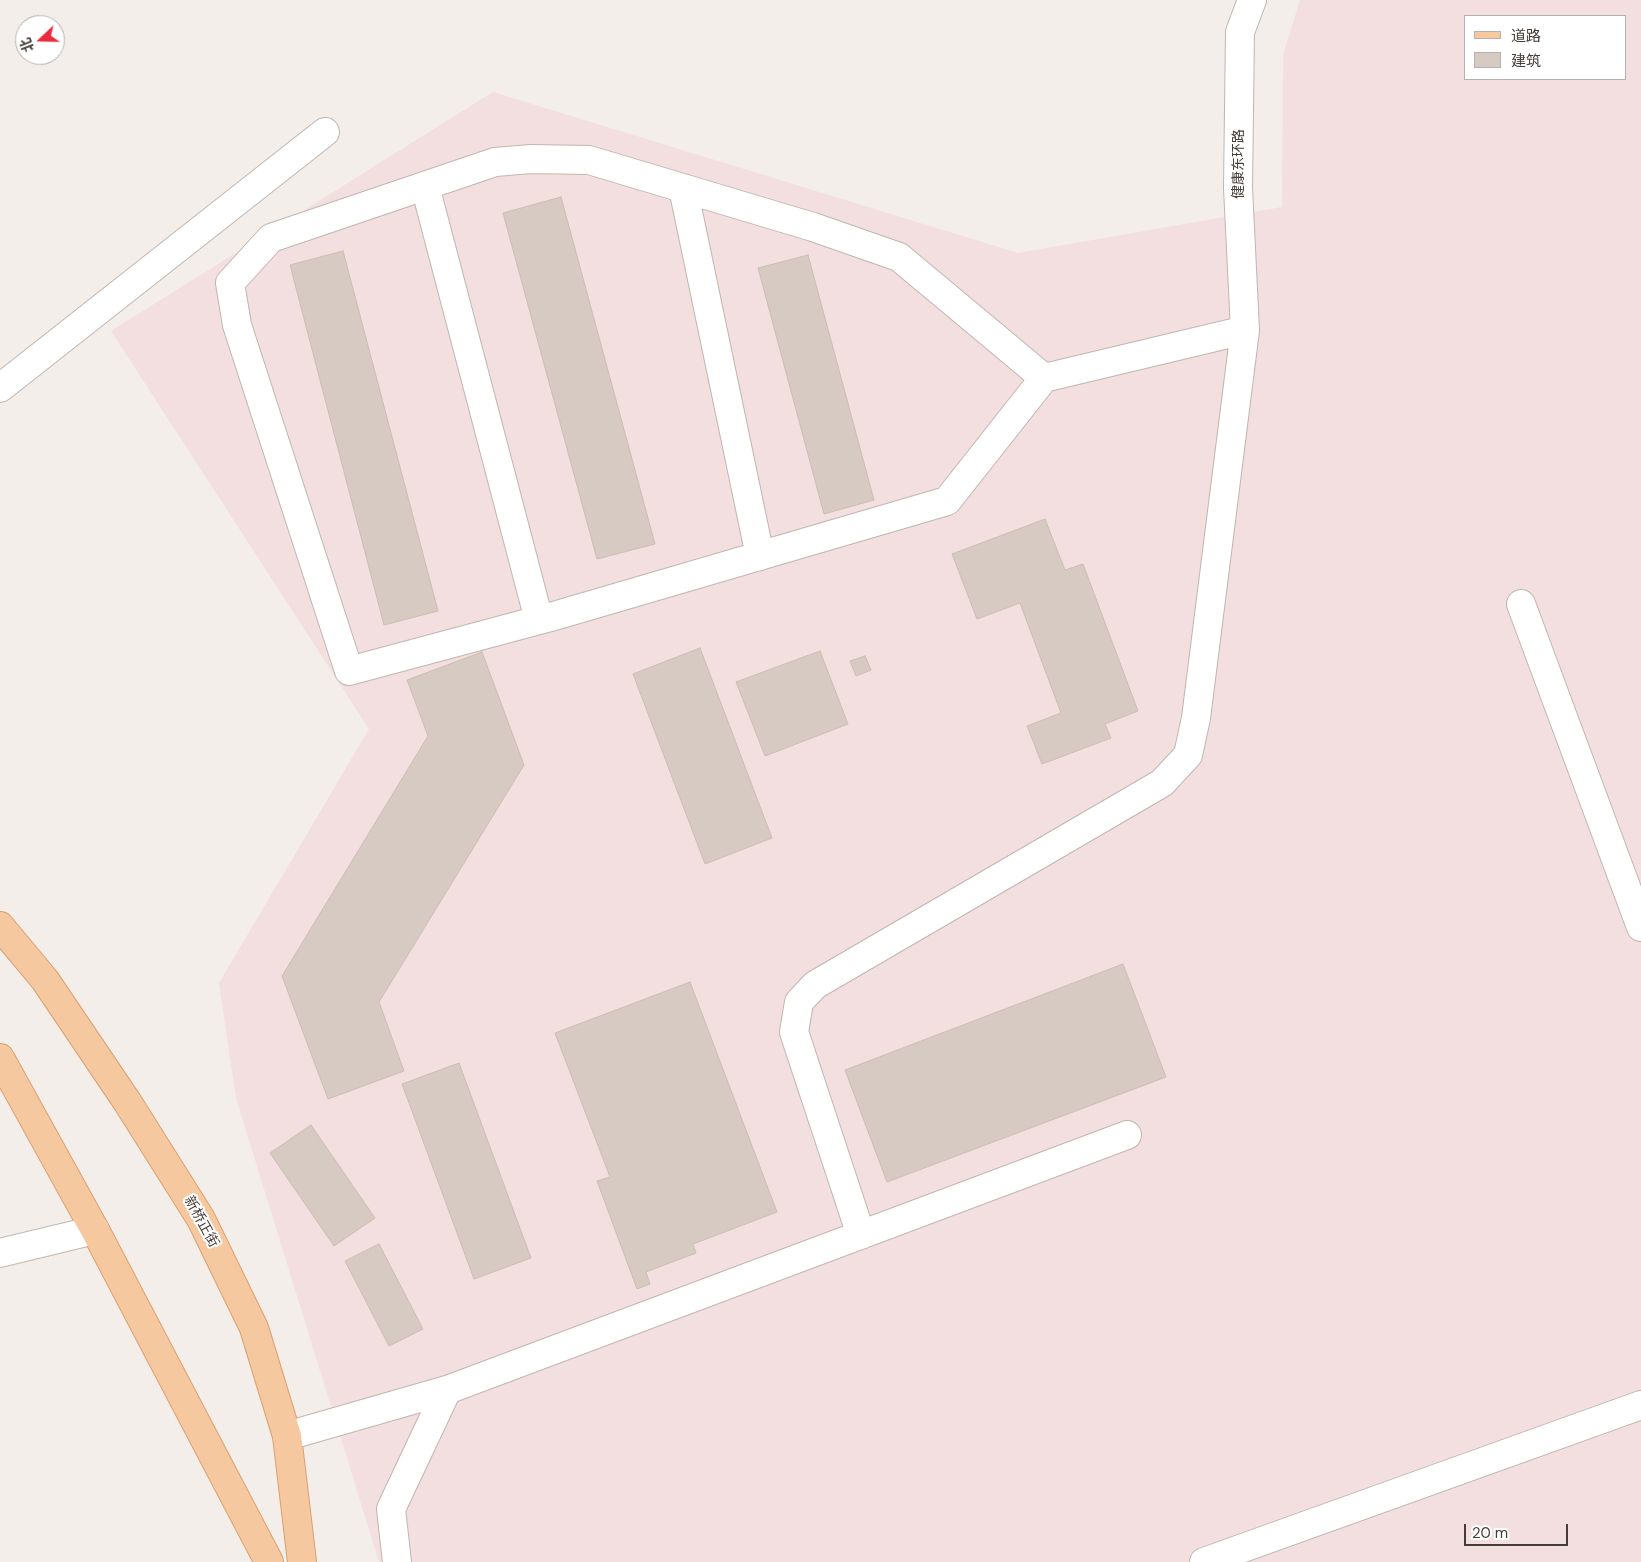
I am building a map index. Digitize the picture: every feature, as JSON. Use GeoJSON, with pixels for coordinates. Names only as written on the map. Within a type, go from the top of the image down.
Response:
{"type":"FeatureCollection","features":[{"type":"Feature","properties":{"kind":"main road","name":"新桥正街"},"geometry":{"type":"LineString","coordinates":[[0,926],[45,980],[128,1103],[201,1219],[254,1328],[287,1436],[302,1562]]}},
{"type":"Feature","properties":{"kind":"main road"},"geometry":{"type":"LineString","coordinates":[[0,1058],[95,1230],[269,1562]]}},
{"type":"Feature","properties":{"kind":"street","name":"健康东环路"},"geometry":{"type":"LineString","coordinates":[[861,1235],[794,1032],[799,1002],[815,985],[1162,783],[1188,755],[1196,718],[1246,330],[1238,188],[1240,32],[1252,0]]}},
{"type":"Feature","properties":{"kind":"street"},"geometry":{"type":"LineString","coordinates":[[0,388],[325,132]]}},
{"type":"Feature","properties":{"kind":"street"},"geometry":{"type":"LineString","coordinates":[[1044,378],[899,257],[813,227],[589,160],[532,159],[495,162],[271,238],[230,283],[238,325],[349,671],[539,620],[947,501],[1044,378],[1246,330]]}},
{"type":"Feature","properties":{"kind":"street"},"geometry":{"type":"LineString","coordinates":[[425,186],[539,620]]}},
{"type":"Feature","properties":{"kind":"street"},"geometry":{"type":"LineString","coordinates":[[683,188],[760,556]]}},
{"type":"Feature","properties":{"kind":"street"},"geometry":{"type":"LineString","coordinates":[[1521,604],[1641,927]]}},
{"type":"Feature","properties":{"kind":"street"},"geometry":{"type":"LineString","coordinates":[[287,1436],[447,1390],[1127,1135]]}},
{"type":"Feature","properties":{"kind":"street"},"geometry":{"type":"LineString","coordinates":[[0,1253],[95,1230]]}},
{"type":"Feature","properties":{"kind":"street"},"geometry":{"type":"LineString","coordinates":[[397,1562],[391,1509],[447,1390]]}},
{"type":"Feature","properties":{"kind":"street"},"geometry":{"type":"LineString","coordinates":[[1204,1562],[1641,1406]]}},
{"type":"Feature","properties":{"kind":"shaded area"},"geometry":{"type":"Polygon","coordinates":[[[1300,0],[1641,0],[1641,1562],[379,1562],[236,1098],[219,983],[369,729],[111,331],[493,92],[1018,253],[1282,207],[1283,55],[1300,0]]]}},
{"type":"Feature","properties":{"kind":"building"},"geometry":{"type":"Polygon","coordinates":[[[561,197],[655,544],[597,559],[503,213],[561,197]]]}},
{"type":"Feature","properties":{"kind":"building"},"geometry":{"type":"Polygon","coordinates":[[[343,251],[438,611],[384,625],[290,265],[343,251]]]}},
{"type":"Feature","properties":{"kind":"building"},"geometry":{"type":"Polygon","coordinates":[[[808,255],[874,500],[824,514],[758,268],[808,255]]]}},
{"type":"Feature","properties":{"kind":"building"},"geometry":{"type":"Polygon","coordinates":[[[1045,519],[1065,570],[1083,564],[1138,711],[1105,724],[1111,738],[1042,764],[1027,726],[1061,713],[1020,603],[977,619],[952,554],[1045,519]]]}},
{"type":"Feature","properties":{"kind":"building"},"geometry":{"type":"Polygon","coordinates":[[[700,648],[772,838],[705,864],[633,674],[700,648]]]}},
{"type":"Feature","properties":{"kind":"building"},"geometry":{"type":"Polygon","coordinates":[[[820,651],[848,724],[765,756],[736,682],[820,651]]]}},
{"type":"Feature","properties":{"kind":"building"},"geometry":{"type":"Polygon","coordinates":[[[482,652],[524,765],[379,1002],[404,1071],[328,1099],[282,976],[428,736],[407,680],[482,652]]]}},
{"type":"Feature","properties":{"kind":"building"},"geometry":{"type":"Polygon","coordinates":[[[865,656],[871,670],[856,676],[850,661],[865,656]]]}},
{"type":"Feature","properties":{"kind":"building"},"geometry":{"type":"Polygon","coordinates":[[[1123,964],[1166,1077],[887,1182],[845,1070],[1123,964]]]}},
{"type":"Feature","properties":{"kind":"building"},"geometry":{"type":"Polygon","coordinates":[[[690,982],[777,1212],[693,1244],[696,1253],[646,1272],[650,1284],[637,1289],[597,1181],[610,1177],[555,1033],[690,982]]]}},
{"type":"Feature","properties":{"kind":"building"},"geometry":{"type":"Polygon","coordinates":[[[459,1063],[531,1258],[474,1279],[402,1084],[459,1063]]]}},
{"type":"Feature","properties":{"kind":"building"},"geometry":{"type":"Polygon","coordinates":[[[311,1125],[375,1218],[334,1246],[270,1153],[311,1125]]]}},
{"type":"Feature","properties":{"kind":"building"},"geometry":{"type":"Polygon","coordinates":[[[379,1244],[423,1329],[389,1346],[345,1261],[379,1244]]]}}]}
